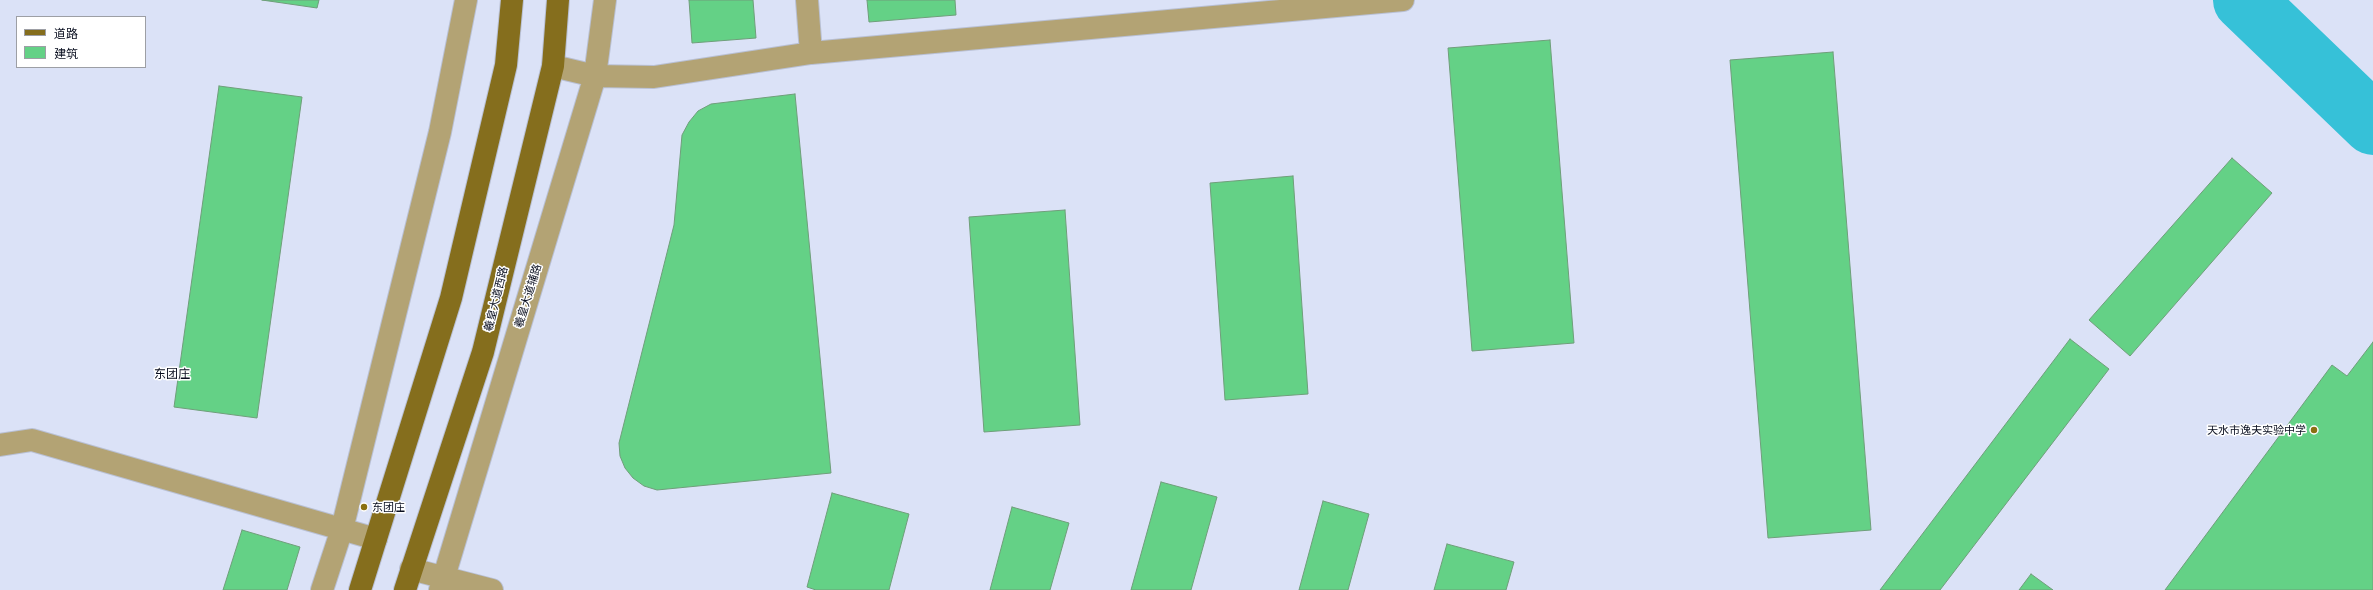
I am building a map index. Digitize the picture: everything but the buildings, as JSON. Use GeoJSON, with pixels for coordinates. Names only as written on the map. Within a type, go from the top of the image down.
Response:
{"type":"FeatureCollection","features":[{"type":"Feature","properties":{"kind":"main road"},"geometry":{"type":"LineString","coordinates":[[360,590],[451,298],[506,65],[512,0]]}},
{"type":"Feature","properties":{"kind":"main road","name":"羲皇大道西路"},"geometry":{"type":"LineString","coordinates":[[404,590],[483,352],[553,66],[558,0]]}},
{"type":"Feature","properties":{"kind":"street"},"geometry":{"type":"LineString","coordinates":[[322,590],[342,529],[440,132],[466,0]]}},
{"type":"Feature","properties":{"kind":"street","name":"羲皇大道辅路"},"geometry":{"type":"LineString","coordinates":[[441,584],[594,76],[605,0]]}},
{"type":"Feature","properties":{"kind":"street"},"geometry":{"type":"LineString","coordinates":[[807,0],[811,53]]}},
{"type":"Feature","properties":{"kind":"street"},"geometry":{"type":"LineString","coordinates":[[553,66],[594,76],[654,77],[811,53],[1403,0]]}},
{"type":"Feature","properties":{"kind":"street"},"geometry":{"type":"LineString","coordinates":[[0,444],[32,440],[376,539]]}},
{"type":"Feature","properties":{"kind":"street"},"geometry":{"type":"LineString","coordinates":[[411,569],[441,584],[492,590]]}},
{"type":"Feature","properties":{"kind":"waterway"},"geometry":{"type":"LineString","coordinates":[[2244,0],[2373,124]]}},
{"type":"Feature","properties":{"kind":"place","name":"天水市逸夫实验中学"},"geometry":{"type":"Point","coordinates":[2314,430]}},
{"type":"Feature","properties":{"kind":"place","name":"东团庄"},"geometry":{"type":"Point","coordinates":[364,507]}},
{"type":"Feature","properties":{"kind":"district","name":"东团庄"},"geometry":{"type":"Point","coordinates":[172,374]}}]}
